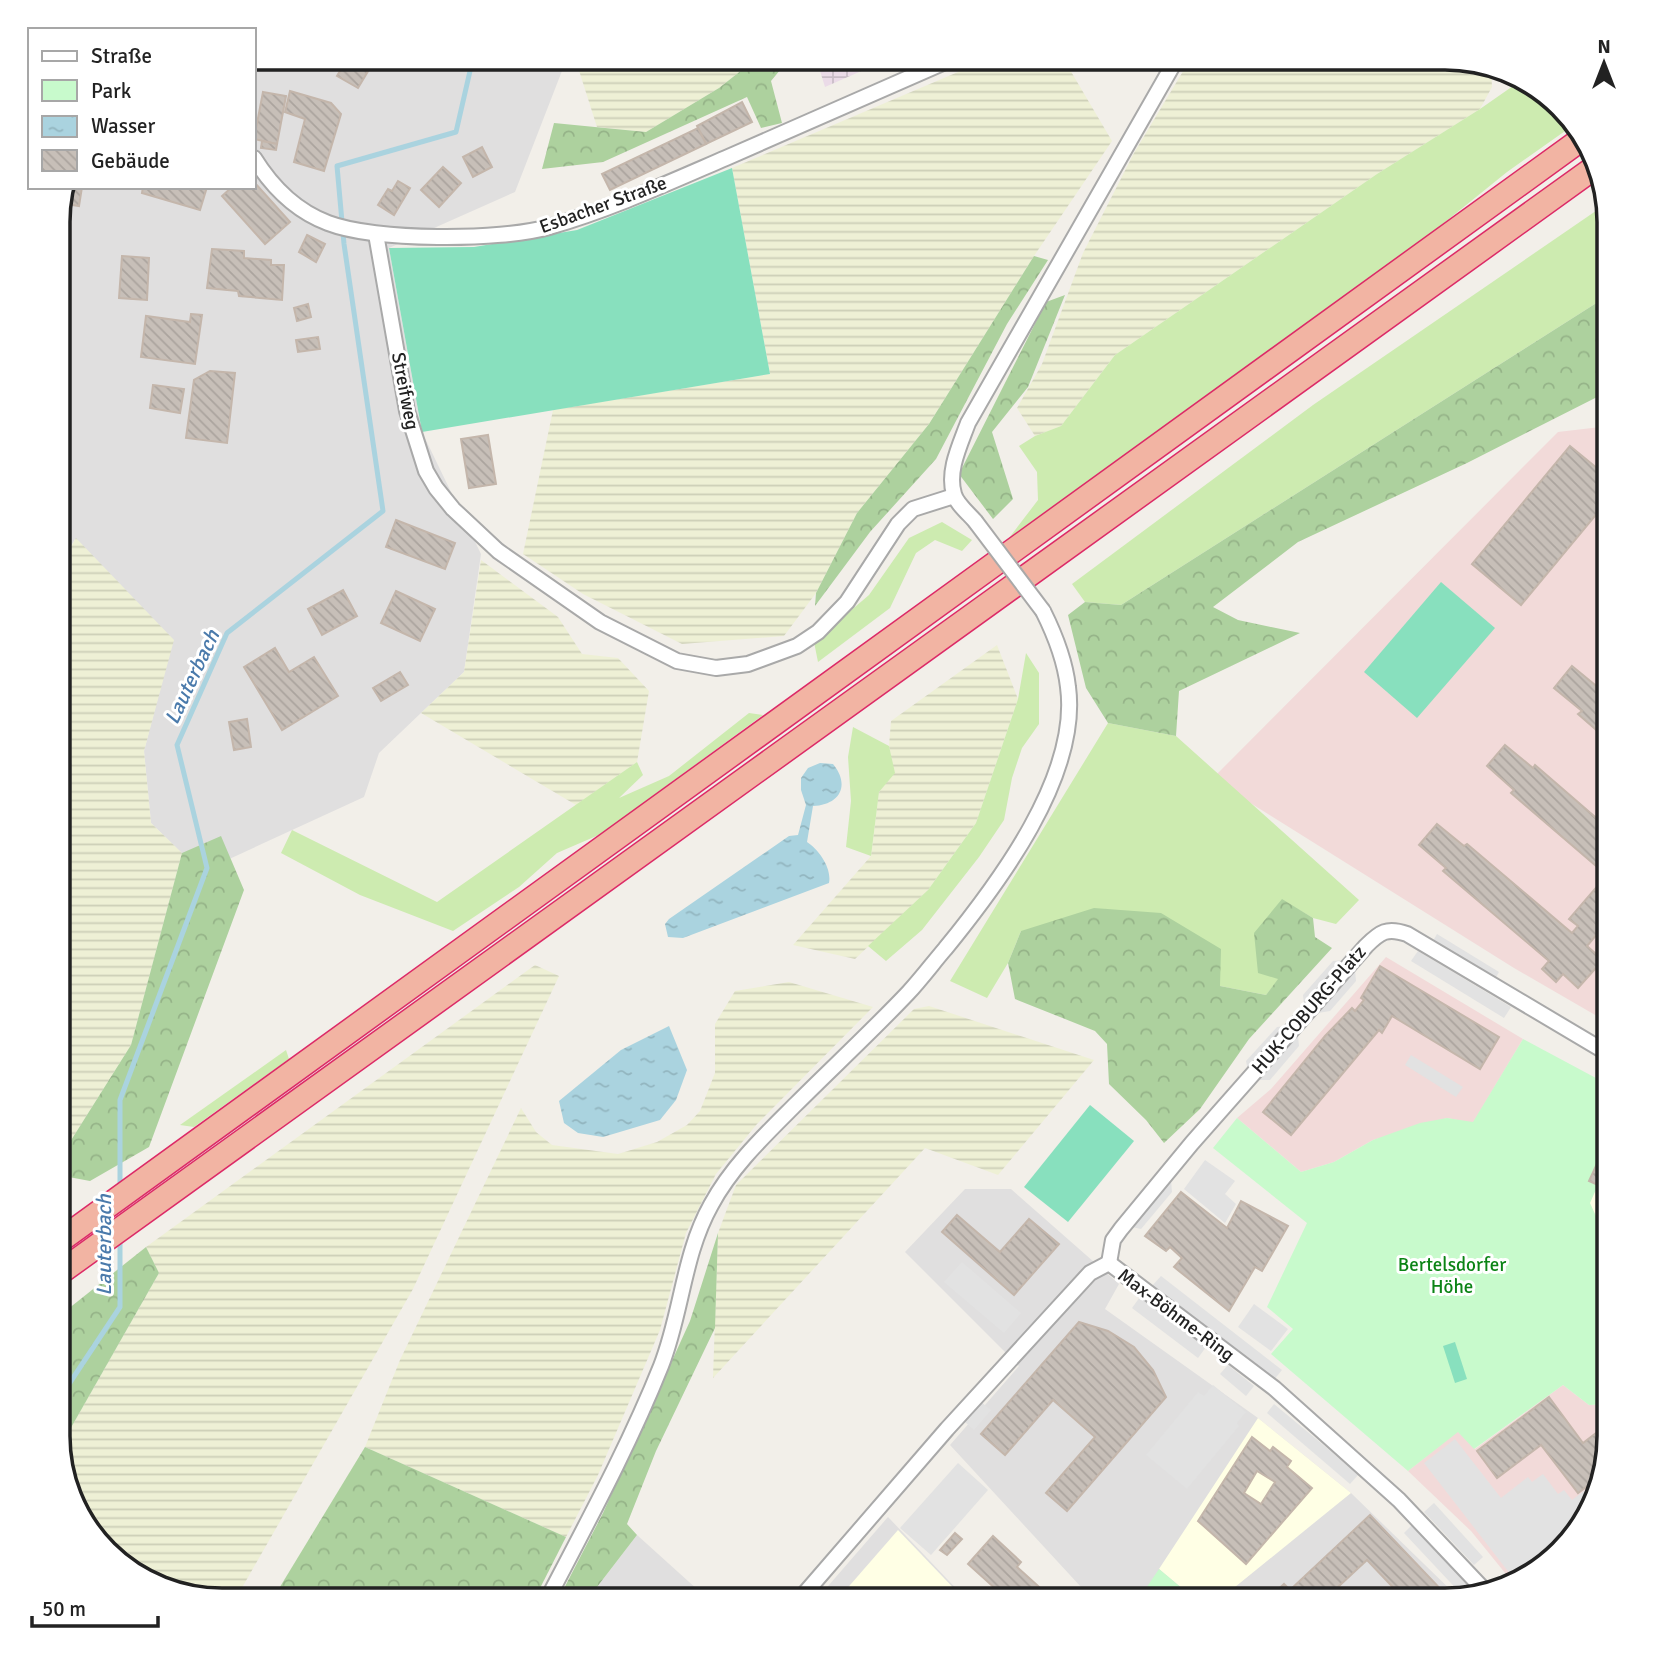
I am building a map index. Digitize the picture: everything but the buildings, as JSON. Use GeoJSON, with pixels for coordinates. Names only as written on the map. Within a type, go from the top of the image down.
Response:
{"type":"FeatureCollection","features":[{"type":"Feature","properties":{"kind":"highway"},"geometry":{"type":"LineString","coordinates":[[70,1233],[1575,144]]}},
{"type":"Feature","properties":{"kind":"highway"},"geometry":{"type":"LineString","coordinates":[[70,1265],[1588,172]]}},
{"type":"Feature","properties":{"kind":"street","name":"Esbacher Straße"},"geometry":{"type":"LineString","coordinates":[[256,161],[279,191],[294,205],[329,223],[376,234],[483,236],[547,228],[594,213],[926,70]]}},
{"type":"Feature","properties":{"kind":"street"},"geometry":{"type":"LineString","coordinates":[[553,1588],[607,1486],[662,1364],[697,1233],[727,1178],[766,1133],[909,992],[995,885],[1052,786],[1061,758],[1069,689],[1058,640],[1043,611],[954,496],[954,460],[968,423],[1170,70]]}},
{"type":"Feature","properties":{"kind":"street","name":"Streifweg"},"geometry":{"type":"LineString","coordinates":[[376,234],[407,411],[426,471],[436,488],[474,531],[498,551],[600,622],[677,662],[716,668],[748,664],[797,646],[818,632],[847,603],[898,524],[913,509],[954,496]]}},
{"type":"Feature","properties":{"kind":"street","name":"HUK-COBURG-Platz"},"geometry":{"type":"LineString","coordinates":[[1109,1264],[1113,1240],[1192,1143],[1376,935],[1388,930],[1406,934],[1597,1047]]}},
{"type":"Feature","properties":{"kind":"street","name":"Max-Böhme-Ring"},"geometry":{"type":"LineString","coordinates":[[809,1588],[947,1429],[1090,1273],[1109,1264],[1274,1388],[1399,1500],[1479,1584]]}},
{"type":"Feature","properties":{"kind":"shaded area"},"geometry":{"type":"Polygon","coordinates":[[[256,70],[562,70],[515,192],[389,248],[422,432],[481,554],[464,672],[379,753],[364,797],[201,872],[151,823],[144,751],[173,640],[75,539],[70,548],[70,212],[74,189],[256,189],[256,70]]]}},
{"type":"Feature","properties":{"kind":"shaded area"},"geometry":{"type":"Polygon","coordinates":[[[579,70],[742,70],[719,88],[646,132],[597,127],[579,70]]]}},
{"type":"Feature","properties":{"kind":"shaded area"},"geometry":{"type":"Polygon","coordinates":[[[820,70],[864,70],[825,87],[820,70]]]}},
{"type":"Feature","properties":{"kind":"shaded area"},"geometry":{"type":"Polygon","coordinates":[[[963,70],[1070,70],[1112,141],[1034,256],[929,424],[857,513],[816,593],[784,636],[682,644],[583,594],[523,554],[553,410],[770,374],[732,168],[963,70]]]}},
{"type":"Feature","properties":{"kind":"shaded area"},"geometry":{"type":"Polygon","coordinates":[[[1184,70],[1455,70],[1491,77],[1492,87],[1480,109],[1377,174],[1115,355],[1061,426],[1035,436],[1017,408],[1042,364],[1083,253],[1134,153],[1184,70]]]}},
{"type":"Feature","properties":{"kind":"shaded area"},"geometry":{"type":"Polygon","coordinates":[[[1597,427],[1597,1016],[1514,968],[1212,779],[1558,432],[1597,427]]]}},
{"type":"Feature","properties":{"kind":"shaded area"},"geometry":{"type":"Polygon","coordinates":[[[76,538],[174,640],[144,751],[151,823],[182,853],[131,1045],[70,1142],[70,548],[76,538]]]}},
{"type":"Feature","properties":{"kind":"shaded area"},"geometry":{"type":"Polygon","coordinates":[[[481,560],[558,617],[582,654],[618,658],[649,691],[637,762],[576,805],[421,713],[464,672],[481,560]]]}},
{"type":"Feature","properties":{"kind":"shaded area"},"geometry":{"type":"Polygon","coordinates":[[[997,645],[1018,699],[976,823],[928,890],[855,959],[793,945],[871,856],[879,792],[894,773],[889,746],[891,721],[997,645]]]}},
{"type":"Feature","properties":{"kind":"shaded area"},"geometry":{"type":"Polygon","coordinates":[[[1437,934],[1499,972],[1495,979],[1433,941],[1437,934]]]}},
{"type":"Feature","properties":{"kind":"shaded area"},"geometry":{"type":"Polygon","coordinates":[[[1418,951],[1511,1007],[1504,1018],[1411,961],[1418,951]]]}},
{"type":"Feature","properties":{"kind":"shaded area"},"geometry":{"type":"Polygon","coordinates":[[[1386,957],[1523,1039],[1473,1123],[1447,1118],[1373,1140],[1334,1162],[1301,1172],[1237,1118],[1271,1089],[1386,957]]]}},
{"type":"Feature","properties":{"kind":"shaded area"},"geometry":{"type":"Polygon","coordinates":[[[1344,960],[1304,1005],[1303,995],[1333,961],[1344,960]]]}},
{"type":"Feature","properties":{"kind":"shaded area"},"geometry":{"type":"Polygon","coordinates":[[[535,965],[559,976],[413,1289],[242,1588],[212,1588],[183,1583],[137,1562],[101,1529],[78,1485],[70,1446],[70,1429],[159,1273],[146,1247],[535,965]]]}},
{"type":"Feature","properties":{"kind":"shaded area"},"geometry":{"type":"Polygon","coordinates":[[[1355,970],[1356,981],[1330,1011],[1318,1013],[1355,970]]]}},
{"type":"Feature","properties":{"kind":"shaded area"},"geometry":{"type":"Polygon","coordinates":[[[789,982],[873,1007],[757,1124],[716,1174],[686,1233],[660,1330],[598,1475],[566,1537],[365,1447],[400,1360],[521,1108],[536,1132],[552,1145],[618,1154],[657,1142],[687,1125],[700,1111],[715,1073],[715,1024],[735,991],[789,982]]]}},
{"type":"Feature","properties":{"kind":"shaded area"},"geometry":{"type":"Polygon","coordinates":[[[929,1006],[1094,1060],[998,1175],[925,1148],[713,1378],[718,1233],[736,1185],[914,1009],[929,1006]]]}},
{"type":"Feature","properties":{"kind":"shaded area"},"geometry":{"type":"Polygon","coordinates":[[[1286,1026],[1248,1071],[1246,1061],[1277,1027],[1286,1026]]]}},
{"type":"Feature","properties":{"kind":"shaded area"},"geometry":{"type":"Polygon","coordinates":[[[1298,1036],[1299,1046],[1270,1080],[1259,1080],[1298,1036]]]}},
{"type":"Feature","properties":{"kind":"shaded area"},"geometry":{"type":"Polygon","coordinates":[[[1411,1055],[1463,1087],[1456,1097],[1405,1065],[1411,1055]]]}},
{"type":"Feature","properties":{"kind":"shaded area"},"geometry":{"type":"Polygon","coordinates":[[[1205,1160],[1235,1181],[1225,1194],[1236,1204],[1225,1223],[1184,1189],[1205,1160]]]}},
{"type":"Feature","properties":{"kind":"shaded area"},"geometry":{"type":"Polygon","coordinates":[[[1171,1180],[1172,1192],[1141,1229],[1132,1227],[1171,1180]]]}},
{"type":"Feature","properties":{"kind":"shaded area"},"geometry":{"type":"Polygon","coordinates":[[[1597,1187],[1597,1225],[1589,1203],[1597,1187]]]}},
{"type":"Feature","properties":{"kind":"shaded area"},"geometry":{"type":"Polygon","coordinates":[[[965,1189],[1011,1189],[1119,1284],[1105,1309],[1258,1418],[1351,1493],[1449,1588],[1082,1588],[950,1445],[1019,1366],[905,1252],[965,1189]]]}},
{"type":"Feature","properties":{"kind":"shaded area"},"geometry":{"type":"Polygon","coordinates":[[[962,1262],[1021,1313],[1004,1333],[944,1282],[962,1262]]]}},
{"type":"Feature","properties":{"kind":"shaded area"},"geometry":{"type":"Polygon","coordinates":[[[1161,1276],[1282,1370],[1273,1381],[1151,1287],[1161,1276]]]}},
{"type":"Feature","properties":{"kind":"shaded area"},"geometry":{"type":"Polygon","coordinates":[[[1140,1297],[1206,1347],[1198,1358],[1132,1308],[1140,1297]]]}},
{"type":"Feature","properties":{"kind":"shaded area"},"geometry":{"type":"Polygon","coordinates":[[[1254,1304],[1288,1329],[1271,1351],[1238,1327],[1254,1304]]]}},
{"type":"Feature","properties":{"kind":"shaded area"},"geometry":{"type":"Polygon","coordinates":[[[1228,1365],[1254,1386],[1246,1396],[1220,1374],[1228,1365]]]}},
{"type":"Feature","properties":{"kind":"shaded area"},"geometry":{"type":"Polygon","coordinates":[[[1213,1385],[1246,1412],[1237,1423],[1239,1426],[1187,1489],[1146,1455],[1198,1392],[1204,1396],[1213,1385]]]}},
{"type":"Feature","properties":{"kind":"shaded area"},"geometry":{"type":"Polygon","coordinates":[[[1563,1385],[1589,1405],[1597,1405],[1594,1466],[1581,1503],[1571,1521],[1545,1550],[1530,1562],[1506,1575],[1471,1531],[1408,1471],[1458,1431],[1475,1449],[1563,1385]]]}},
{"type":"Feature","properties":{"kind":"shaded area"},"geometry":{"type":"Polygon","coordinates":[[[981,1402],[991,1410],[974,1430],[965,1422],[981,1402]]]}},
{"type":"Feature","properties":{"kind":"shaded area"},"geometry":{"type":"Polygon","coordinates":[[[1274,1404],[1358,1475],[1350,1484],[1267,1413],[1274,1404]]]}},
{"type":"Feature","properties":{"kind":"shaded area"},"geometry":{"type":"Polygon","coordinates":[[[1258,1418],[1351,1493],[1234,1588],[1182,1588],[1159,1569],[1258,1418]]]}},
{"type":"Feature","properties":{"kind":"shaded area"},"geometry":{"type":"Polygon","coordinates":[[[1455,1439],[1501,1498],[1528,1477],[1532,1482],[1543,1474],[1558,1494],[1564,1490],[1572,1500],[1587,1489],[1571,1521],[1559,1536],[1530,1562],[1509,1573],[1424,1463],[1455,1439]]]}},
{"type":"Feature","properties":{"kind":"shaded area"},"geometry":{"type":"Polygon","coordinates":[[[958,1463],[988,1490],[931,1555],[900,1528],[958,1463]]]}},
{"type":"Feature","properties":{"kind":"shaded area"},"geometry":{"type":"Polygon","coordinates":[[[1434,1503],[1483,1557],[1474,1565],[1424,1512],[1434,1503]]]}},
{"type":"Feature","properties":{"kind":"shaded area"},"geometry":{"type":"Polygon","coordinates":[[[888,1517],[956,1588],[826,1588],[888,1517]]]}},
{"type":"Feature","properties":{"kind":"shaded area"},"geometry":{"type":"Polygon","coordinates":[[[1412,1525],[1469,1586],[1455,1588],[1404,1533],[1412,1525]]]}},
{"type":"Feature","properties":{"kind":"shaded area"},"geometry":{"type":"Polygon","coordinates":[[[898,1530],[954,1588],[847,1588],[898,1530]]]}},
{"type":"Feature","properties":{"kind":"shaded area"},"geometry":{"type":"Polygon","coordinates":[[[637,1535],[696,1588],[596,1588],[637,1535]]]}},
{"type":"Feature","properties":{"kind":"green space"},"geometry":{"type":"Polygon","coordinates":[[[742,70],[780,70],[771,81],[782,123],[761,128],[747,97],[603,162],[542,169],[554,123],[646,132],[719,88],[742,70]]]}},
{"type":"Feature","properties":{"kind":"green space"},"geometry":{"type":"Polygon","coordinates":[[[1513,86],[1538,101],[1566,130],[1507,172],[1424,239],[1009,538],[1038,500],[1037,472],[1019,446],[1035,436],[1061,426],[1115,355],[1377,174],[1513,86]]]}},
{"type":"Feature","properties":{"kind":"green space"},"geometry":{"type":"Polygon","coordinates":[[[732,168],[770,374],[422,432],[389,248],[474,247],[577,230],[732,168]]]}},
{"type":"Feature","properties":{"kind":"green space"},"geometry":{"type":"Polygon","coordinates":[[[1597,210],[1597,303],[1121,605],[1085,602],[1072,584],[1313,405],[1597,210]]]}},
{"type":"Feature","properties":{"kind":"green space"},"geometry":{"type":"Polygon","coordinates":[[[1034,256],[1048,260],[1007,324],[936,459],[870,532],[815,606],[816,593],[857,513],[929,424],[1034,256]]]}},
{"type":"Feature","properties":{"kind":"green space"},"geometry":{"type":"Polygon","coordinates":[[[1065,295],[1028,387],[992,432],[1013,499],[993,519],[959,474],[1046,302],[1065,295]]]}},
{"type":"Feature","properties":{"kind":"green space"},"geometry":{"type":"Polygon","coordinates":[[[1597,303],[1597,397],[1467,463],[1298,542],[1213,607],[1238,620],[1300,633],[1179,691],[1176,736],[1108,723],[1086,688],[1068,615],[1085,602],[1121,605],[1597,303]]]}},
{"type":"Feature","properties":{"kind":"green space"},"geometry":{"type":"Polygon","coordinates":[[[942,522],[972,540],[962,551],[935,540],[916,553],[890,608],[818,662],[814,642],[869,595],[909,538],[942,522]]]}},
{"type":"Feature","properties":{"kind":"green space"},"geometry":{"type":"Polygon","coordinates":[[[1441,582],[1495,628],[1417,718],[1364,672],[1441,582]]]}},
{"type":"Feature","properties":{"kind":"green space"},"geometry":{"type":"Polygon","coordinates":[[[1026,653],[1039,673],[1039,724],[1022,748],[1012,778],[1004,820],[922,930],[886,961],[868,946],[928,890],[976,823],[1018,699],[1026,653]]]}},
{"type":"Feature","properties":{"kind":"green space"},"geometry":{"type":"Polygon","coordinates":[[[749,713],[763,715],[601,834],[557,853],[519,887],[453,931],[360,895],[281,853],[292,830],[437,902],[637,762],[643,775],[619,798],[669,776],[749,713]]]}},
{"type":"Feature","properties":{"kind":"green space"},"geometry":{"type":"Polygon","coordinates":[[[1108,723],[1176,736],[1359,900],[1336,924],[1313,918],[1282,900],[1279,979],[1266,995],[1220,986],[1021,931],[1008,963],[987,998],[950,981],[1108,723]]]}},
{"type":"Feature","properties":{"kind":"green space"},"geometry":{"type":"Polygon","coordinates":[[[853,727],[889,746],[895,773],[879,792],[871,856],[846,847],[851,801],[848,757],[853,727]]]}},
{"type":"Feature","properties":{"kind":"green space"},"geometry":{"type":"Polygon","coordinates":[[[221,836],[244,890],[149,1147],[90,1181],[70,1177],[70,1142],[131,1045],[182,853],[221,836]]]}},
{"type":"Feature","properties":{"kind":"green space"},"geometry":{"type":"Polygon","coordinates":[[[1282,899],[1313,918],[1315,937],[1332,948],[1249,1039],[1200,1109],[1164,1143],[1146,1120],[1109,1084],[1107,1044],[1095,1031],[1015,999],[1008,963],[1021,931],[1094,908],[1161,913],[1221,949],[1220,986],[1266,995],[1278,979],[1258,973],[1254,933],[1282,899]]]}},
{"type":"Feature","properties":{"kind":"green space","name":"Bertelsdorfer Höhe"},"geometry":{"type":"Polygon","coordinates":[[[1523,1039],[1597,1079],[1597,1164],[1589,1181],[1597,1185],[1590,1203],[1597,1218],[1597,1405],[1589,1405],[1563,1385],[1474,1449],[1458,1432],[1408,1471],[1271,1354],[1293,1329],[1267,1307],[1307,1223],[1213,1148],[1237,1118],[1301,1172],[1334,1162],[1373,1140],[1420,1123],[1447,1118],[1473,1122],[1523,1039]]]}},
{"type":"Feature","properties":{"kind":"green space"},"geometry":{"type":"Polygon","coordinates":[[[286,1050],[289,1059],[194,1127],[180,1125],[286,1050]]]}},
{"type":"Feature","properties":{"kind":"green space"},"geometry":{"type":"Polygon","coordinates":[[[1090,1105],[1134,1141],[1068,1222],[1024,1187],[1090,1105]]]}},
{"type":"Feature","properties":{"kind":"green space"},"geometry":{"type":"Polygon","coordinates":[[[718,1233],[715,1328],[656,1451],[627,1524],[637,1535],[596,1588],[564,1588],[603,1513],[690,1321],[718,1233]]]}},
{"type":"Feature","properties":{"kind":"green space"},"geometry":{"type":"Polygon","coordinates":[[[146,1247],[159,1273],[70,1429],[70,1307],[146,1247]]]}},
{"type":"Feature","properties":{"kind":"green space"},"geometry":{"type":"Polygon","coordinates":[[[1455,1342],[1467,1379],[1455,1383],[1443,1346],[1455,1342]]]}},
{"type":"Feature","properties":{"kind":"green space"},"geometry":{"type":"Polygon","coordinates":[[[365,1447],[566,1537],[540,1588],[279,1588],[365,1447]]]}},
{"type":"Feature","properties":{"kind":"green space"},"geometry":{"type":"Polygon","coordinates":[[[1159,1569],[1182,1588],[1146,1588],[1159,1569]]]}},
{"type":"Feature","properties":{"kind":"water"},"geometry":{"type":"Polygon","coordinates":[[[820,763],[833,764],[841,780],[836,798],[813,806],[807,842],[824,860],[829,871],[829,883],[683,938],[668,937],[665,924],[669,919],[789,836],[798,835],[806,805],[801,790],[801,778],[808,768],[820,763]]]}},
{"type":"Feature","properties":{"kind":"water"},"geometry":{"type":"Polygon","coordinates":[[[669,1026],[687,1070],[676,1100],[660,1120],[603,1137],[578,1133],[564,1123],[559,1101],[621,1050],[669,1026]]]}},
{"type":"Feature","properties":{"kind":"waterway","name":"Lauterbach"},"geometry":{"type":"LineString","coordinates":[[120,1188],[120,1100],[207,868],[177,745],[227,633],[383,511],[344,244],[337,166],[456,132],[470,70]]}},
{"type":"Feature","properties":{"kind":"waterway","name":"Lauterbach"},"geometry":{"type":"LineString","coordinates":[[70,1382],[120,1307],[120,1236]]}}]}
